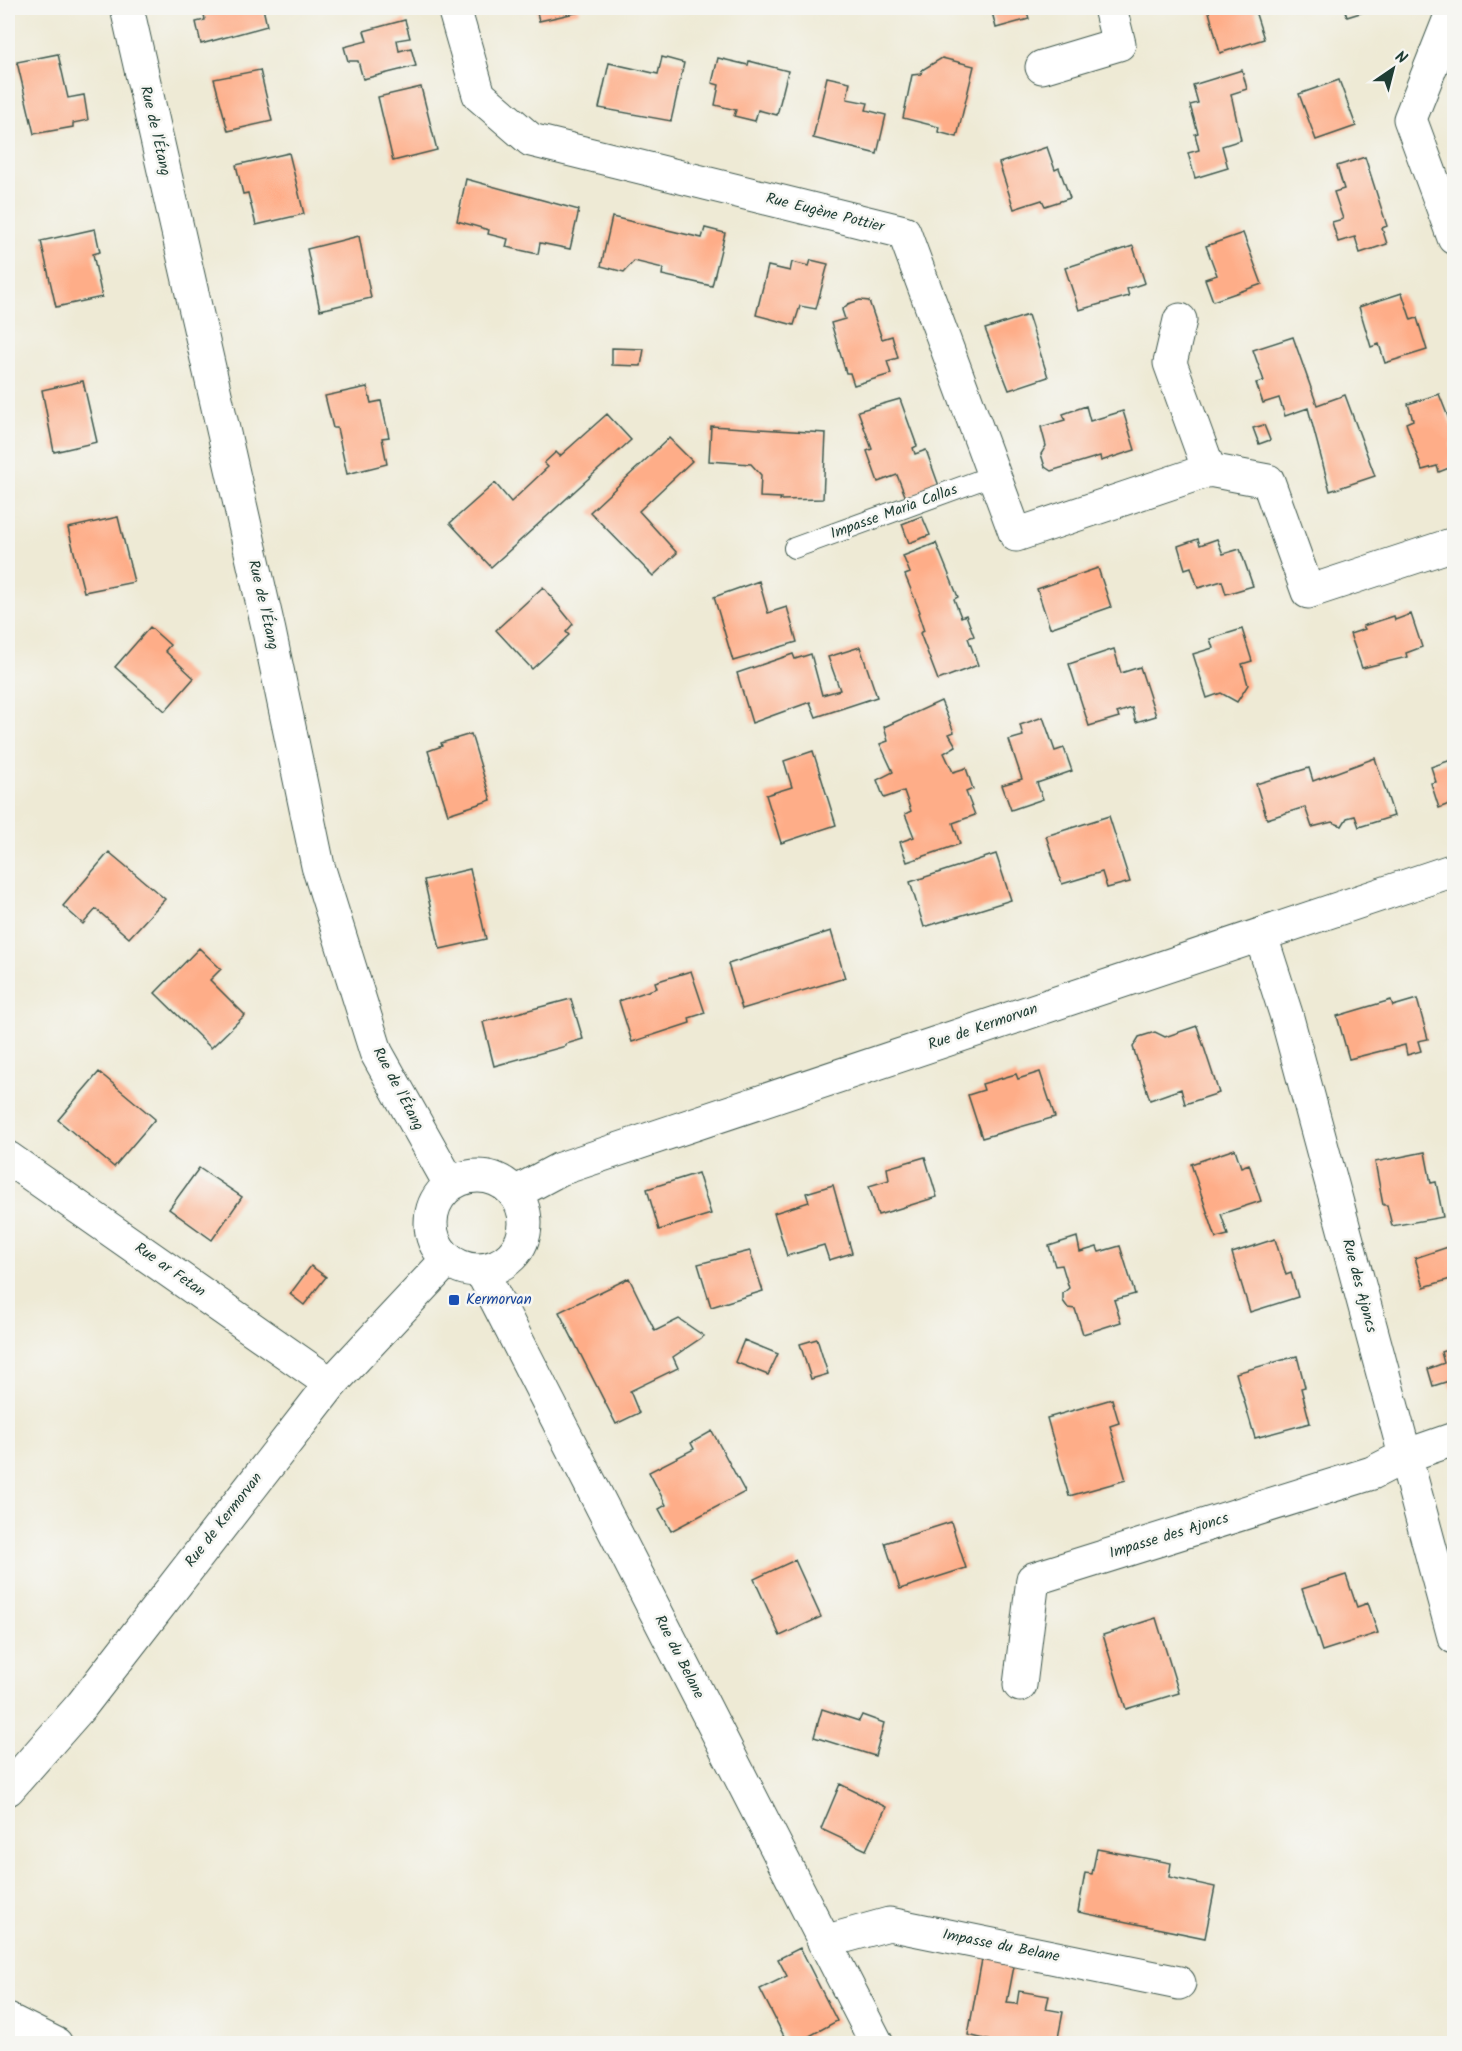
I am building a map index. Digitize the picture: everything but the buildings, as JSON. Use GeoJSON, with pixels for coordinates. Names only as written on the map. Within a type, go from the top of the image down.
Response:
{"type":"FeatureCollection","features":[{"type":"Feature","properties":{"kind":"street","name":"Rue de l'Étang"},"geometry":{"type":"LineString","coordinates":[[127,8],[266,619],[318,866],[376,1052],[450,1184]]}},
{"type":"Feature","properties":{"kind":"street","name":"Rue Eugène Pottier"},"geometry":{"type":"LineString","coordinates":[[454,8],[479,95],[531,140],[904,232],[1016,535],[1209,470],[1268,481],[1308,592],[1455,544]]}},
{"type":"Feature","properties":{"kind":"street"},"geometry":{"type":"LineString","coordinates":[[1042,67],[1119,44],[1110,8]]}},
{"type":"Feature","properties":{"kind":"street"},"geometry":{"type":"LineString","coordinates":[[1454,8],[1410,119],[1455,238]]}},
{"type":"Feature","properties":{"kind":"street"},"geometry":{"type":"LineString","coordinates":[[1180,320],[1170,363],[1209,470]]}},
{"type":"Feature","properties":{"kind":"street","name":"Rue de Kermorvan"},"geometry":{"type":"LineString","coordinates":[[515,1193],[560,1169],[1261,936],[1377,894],[1455,870]]}},
{"type":"Feature","properties":{"kind":"street","name":"Rue des Ajoncs"},"geometry":{"type":"LineString","coordinates":[[1261,936],[1286,1014],[1455,1637]]}},
{"type":"Feature","properties":{"kind":"street","name":"Rue ar Fetan"},"geometry":{"type":"LineString","coordinates":[[8,1158],[331,1384]]}},
{"type":"Feature","properties":{"kind":"street"},"geometry":{"type":"LineString","coordinates":[[484,1176],[501,1182],[515,1193],[522,1206],[525,1220],[524,1235],[518,1248],[508,1259],[481,1270],[464,1268],[448,1259],[437,1246],[432,1230],[432,1213],[438,1197],[450,1184],[466,1177],[484,1176]]}},
{"type":"Feature","properties":{"kind":"street","name":"Rue de Kermorvan"},"geometry":{"type":"LineString","coordinates":[[8,1788],[82,1705],[331,1384],[448,1259]]}},
{"type":"Feature","properties":{"kind":"street","name":"Rue du Belane"},"geometry":{"type":"LineString","coordinates":[[481,1270],[877,2043]]}},
{"type":"Feature","properties":{"kind":"street"},"geometry":{"type":"LineString","coordinates":[[1405,1456],[1455,1439]]}},
{"type":"Feature","properties":{"kind":"street","name":"Impasse des Ajoncs"},"geometry":{"type":"LineString","coordinates":[[1020,1685],[1033,1579],[1372,1473],[1405,1456]]}},
{"type":"Feature","properties":{"kind":"street","name":"Impasse du Belane"},"geometry":{"type":"LineString","coordinates":[[824,1942],[889,1924],[1179,1983]]}},
{"type":"Feature","properties":{"kind":"street"},"geometry":{"type":"LineString","coordinates":[[8,2020],[56,2043]]}},
{"type":"Feature","properties":{"kind":"lane","name":"Impasse Maria Callas"},"geometry":{"type":"LineString","coordinates":[[794,548],[994,475]]}},
{"type":"Feature","properties":{"kind":"place","name":"Kermorvan"},"geometry":{"type":"Point","coordinates":[454,1300]}}]}
